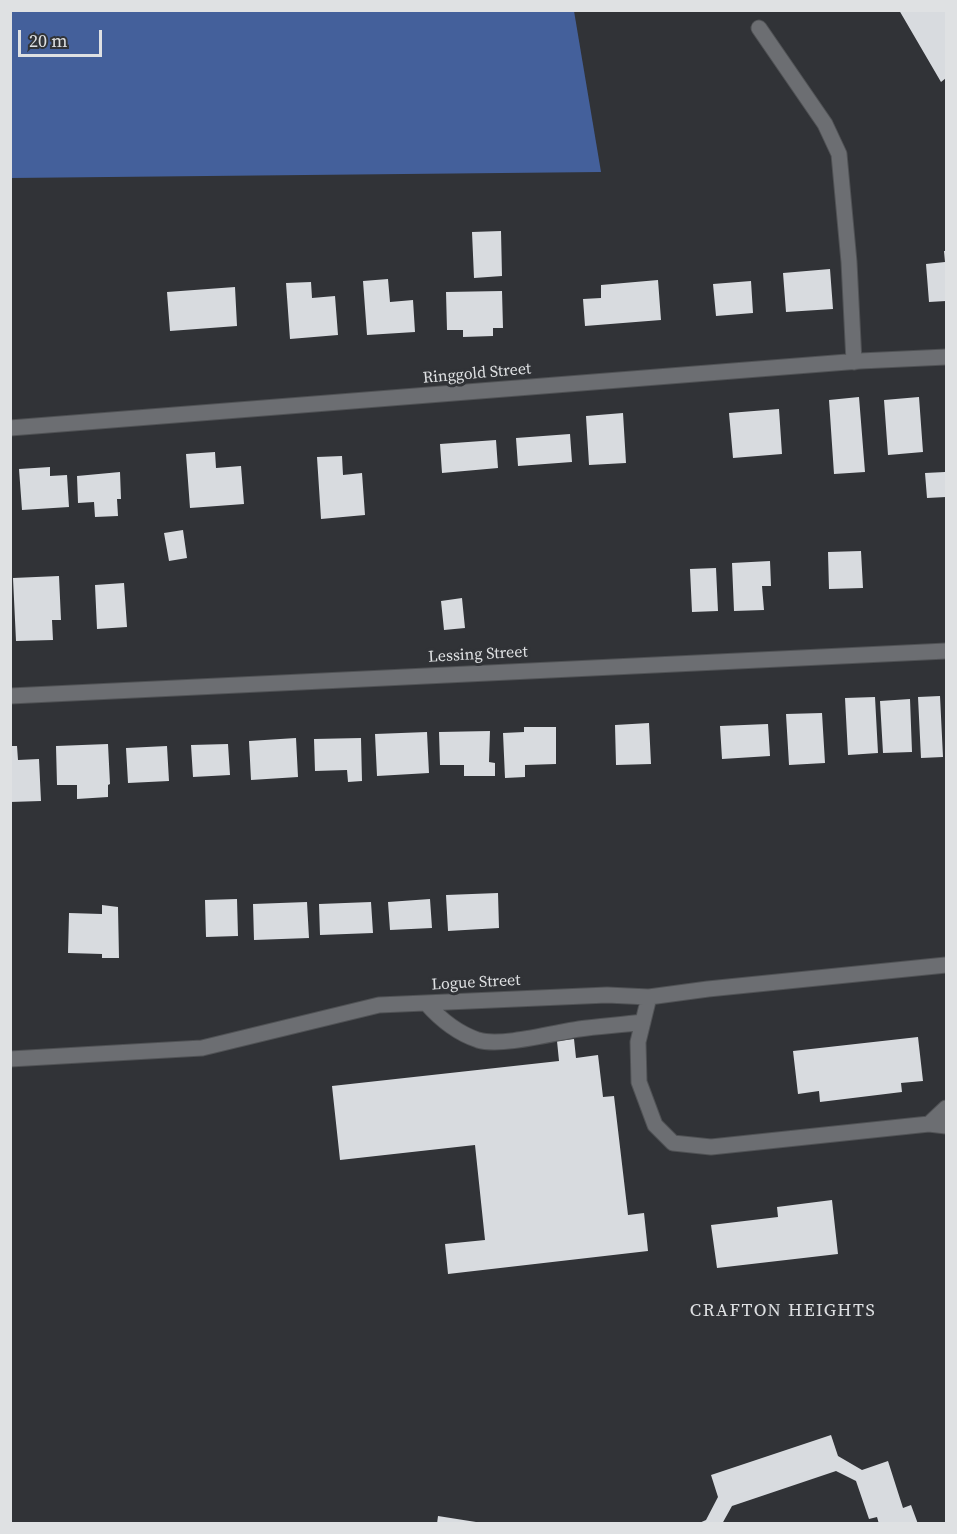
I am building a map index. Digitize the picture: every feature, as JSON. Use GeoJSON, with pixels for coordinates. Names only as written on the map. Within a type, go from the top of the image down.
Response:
{"type":"FeatureCollection","features":[{"type":"Feature","properties":{"kind":"street"},"geometry":{"type":"LineString","coordinates":[[759,28],[825,124],[839,154],[849,262],[854,362]]}},
{"type":"Feature","properties":{"kind":"street","name":"Ringgold Street"},"geometry":{"type":"LineString","coordinates":[[10,428],[854,362],[946,357]]}},
{"type":"Feature","properties":{"kind":"street","name":"Lessing Street"},"geometry":{"type":"LineString","coordinates":[[10,696],[946,651]]}},
{"type":"Feature","properties":{"kind":"street","name":"Logue Street"},"geometry":{"type":"LineString","coordinates":[[10,1059],[202,1048],[379,1005],[607,995],[649,997],[946,965]]}},
{"type":"Feature","properties":{"kind":"street"},"geometry":{"type":"LineString","coordinates":[[649,997],[638,1042],[639,1082],[655,1125],[674,1143],[711,1148],[929,1124],[946,1126]]}},
{"type":"Feature","properties":{"kind":"street"},"geometry":{"type":"LineString","coordinates":[[426,1003],[454,1029],[479,1041],[498,1041],[643,1022]]}},
{"type":"Feature","properties":{"kind":"street"},"geometry":{"type":"LineString","coordinates":[[929,1124],[946,1108]]}},
{"type":"Feature","properties":{"kind":"shaded area"},"geometry":{"type":"Polygon","coordinates":[[[10,11],[574,11],[601,172],[11,178],[10,11]]]}},
{"type":"Feature","properties":{"kind":"building"},"geometry":{"type":"Polygon","coordinates":[[[899,10],[946,10],[946,78],[941,82],[899,10]]]}},
{"type":"Feature","properties":{"kind":"building"},"geometry":{"type":"Polygon","coordinates":[[[501,231],[502,276],[474,278],[472,232],[501,231]]]}},
{"type":"Feature","properties":{"kind":"building"},"geometry":{"type":"Polygon","coordinates":[[[944,251],[946,251],[946,301],[929,302],[926,264],[945,262],[944,251]]]}},
{"type":"Feature","properties":{"kind":"building"},"geometry":{"type":"Polygon","coordinates":[[[830,269],[833,309],[786,312],[783,273],[830,269]]]}},
{"type":"Feature","properties":{"kind":"building"},"geometry":{"type":"Polygon","coordinates":[[[388,279],[390,302],[413,300],[415,332],[367,335],[363,281],[388,279]]]}},
{"type":"Feature","properties":{"kind":"building"},"geometry":{"type":"Polygon","coordinates":[[[658,280],[661,320],[585,326],[583,299],[601,298],[601,285],[658,280]]]}},
{"type":"Feature","properties":{"kind":"building"},"geometry":{"type":"Polygon","coordinates":[[[751,281],[753,313],[716,316],[713,284],[751,281]]]}},
{"type":"Feature","properties":{"kind":"building"},"geometry":{"type":"Polygon","coordinates":[[[311,282],[312,298],[335,296],[338,335],[290,339],[286,283],[311,282]]]}},
{"type":"Feature","properties":{"kind":"building"},"geometry":{"type":"Polygon","coordinates":[[[235,287],[237,326],[170,331],[167,292],[235,287]]]}},
{"type":"Feature","properties":{"kind":"building"},"geometry":{"type":"Polygon","coordinates":[[[502,291],[503,328],[493,328],[493,336],[463,337],[463,330],[447,330],[446,292],[502,291]]]}},
{"type":"Feature","properties":{"kind":"building"},"geometry":{"type":"Polygon","coordinates":[[[859,397],[865,472],[834,474],[829,400],[859,397]]]}},
{"type":"Feature","properties":{"kind":"building"},"geometry":{"type":"Polygon","coordinates":[[[919,397],[923,452],[888,455],[884,400],[919,397]]]}},
{"type":"Feature","properties":{"kind":"building"},"geometry":{"type":"Polygon","coordinates":[[[779,409],[782,454],[733,458],[729,413],[779,409]]]}},
{"type":"Feature","properties":{"kind":"building"},"geometry":{"type":"Polygon","coordinates":[[[623,413],[626,463],[589,465],[586,416],[623,413]]]}},
{"type":"Feature","properties":{"kind":"building"},"geometry":{"type":"Polygon","coordinates":[[[570,434],[572,462],[518,466],[516,438],[570,434]]]}},
{"type":"Feature","properties":{"kind":"building"},"geometry":{"type":"Polygon","coordinates":[[[496,440],[498,468],[442,473],[440,444],[496,440]]]}},
{"type":"Feature","properties":{"kind":"building"},"geometry":{"type":"Polygon","coordinates":[[[215,452],[216,468],[241,466],[244,504],[190,508],[186,454],[215,452]]]}},
{"type":"Feature","properties":{"kind":"building"},"geometry":{"type":"Polygon","coordinates":[[[342,456],[343,475],[362,473],[365,515],[321,519],[317,457],[342,456]]]}},
{"type":"Feature","properties":{"kind":"building"},"geometry":{"type":"Polygon","coordinates":[[[50,467],[50,476],[67,475],[69,507],[22,510],[19,469],[50,467]]]}},
{"type":"Feature","properties":{"kind":"building"},"geometry":{"type":"Polygon","coordinates":[[[120,472],[121,499],[117,499],[118,516],[95,517],[94,502],[78,503],[77,476],[120,472]]]}},
{"type":"Feature","properties":{"kind":"building"},"geometry":{"type":"Polygon","coordinates":[[[945,472],[946,497],[927,498],[925,473],[945,472]]]}},
{"type":"Feature","properties":{"kind":"building"},"geometry":{"type":"Polygon","coordinates":[[[183,530],[187,558],[169,561],[164,533],[183,530]]]}},
{"type":"Feature","properties":{"kind":"building"},"geometry":{"type":"Polygon","coordinates":[[[861,551],[863,588],[829,589],[828,552],[861,551]]]}},
{"type":"Feature","properties":{"kind":"building"},"geometry":{"type":"Polygon","coordinates":[[[770,561],[771,586],[762,586],[764,610],[734,611],[732,563],[770,561]]]}},
{"type":"Feature","properties":{"kind":"building"},"geometry":{"type":"Polygon","coordinates":[[[716,568],[718,611],[692,612],[690,569],[716,568]]]}},
{"type":"Feature","properties":{"kind":"building"},"geometry":{"type":"Polygon","coordinates":[[[59,576],[61,620],[52,620],[53,640],[16,641],[13,578],[59,576]]]}},
{"type":"Feature","properties":{"kind":"building"},"geometry":{"type":"Polygon","coordinates":[[[124,583],[127,627],[97,629],[95,585],[124,583]]]}},
{"type":"Feature","properties":{"kind":"building"},"geometry":{"type":"Polygon","coordinates":[[[462,598],[465,628],[444,630],[441,601],[462,598]]]}},
{"type":"Feature","properties":{"kind":"building"},"geometry":{"type":"Polygon","coordinates":[[[940,696],[943,757],[921,758],[918,697],[940,696]]]}},
{"type":"Feature","properties":{"kind":"building"},"geometry":{"type":"Polygon","coordinates":[[[875,697],[878,753],[848,755],[845,698],[875,697]]]}},
{"type":"Feature","properties":{"kind":"building"},"geometry":{"type":"Polygon","coordinates":[[[910,699],[912,752],[883,753],[880,701],[910,699]]]}},
{"type":"Feature","properties":{"kind":"building"},"geometry":{"type":"Polygon","coordinates":[[[822,713],[825,763],[789,765],[786,714],[822,713]]]}},
{"type":"Feature","properties":{"kind":"building"},"geometry":{"type":"Polygon","coordinates":[[[649,723],[651,764],[616,765],[615,725],[649,723]]]}},
{"type":"Feature","properties":{"kind":"building"},"geometry":{"type":"Polygon","coordinates":[[[768,724],[770,756],[722,759],[720,726],[768,724]]]}},
{"type":"Feature","properties":{"kind":"building"},"geometry":{"type":"Polygon","coordinates":[[[524,727],[556,727],[556,764],[525,765],[525,777],[505,778],[503,733],[524,732],[524,727]]]}},
{"type":"Feature","properties":{"kind":"building"},"geometry":{"type":"Polygon","coordinates":[[[490,731],[489,762],[495,763],[495,776],[464,776],[464,765],[440,765],[439,732],[490,731]]]}},
{"type":"Feature","properties":{"kind":"building"},"geometry":{"type":"Polygon","coordinates":[[[427,732],[429,773],[377,776],[375,734],[427,732]]]}},
{"type":"Feature","properties":{"kind":"building"},"geometry":{"type":"Polygon","coordinates":[[[296,738],[298,777],[251,780],[249,741],[296,738]]]}},
{"type":"Feature","properties":{"kind":"building"},"geometry":{"type":"Polygon","coordinates":[[[361,738],[362,781],[348,782],[347,770],[315,771],[314,739],[361,738]]]}},
{"type":"Feature","properties":{"kind":"building"},"geometry":{"type":"Polygon","coordinates":[[[108,744],[110,784],[108,785],[108,797],[77,799],[77,785],[57,785],[56,746],[108,744]]]}},
{"type":"Feature","properties":{"kind":"building"},"geometry":{"type":"Polygon","coordinates":[[[228,744],[230,775],[193,777],[191,745],[228,744]]]}},
{"type":"Feature","properties":{"kind":"building"},"geometry":{"type":"Polygon","coordinates":[[[10,746],[17,746],[18,760],[39,759],[41,801],[10,802],[10,746]]]}},
{"type":"Feature","properties":{"kind":"building"},"geometry":{"type":"Polygon","coordinates":[[[167,746],[169,781],[128,783],[126,748],[167,746]]]}},
{"type":"Feature","properties":{"kind":"building"},"geometry":{"type":"Polygon","coordinates":[[[498,893],[499,928],[448,931],[446,895],[498,893]]]}},
{"type":"Feature","properties":{"kind":"building"},"geometry":{"type":"Polygon","coordinates":[[[237,899],[238,936],[206,937],[205,900],[237,899]]]}},
{"type":"Feature","properties":{"kind":"building"},"geometry":{"type":"Polygon","coordinates":[[[430,899],[432,928],[390,930],[388,902],[430,899]]]}},
{"type":"Feature","properties":{"kind":"building"},"geometry":{"type":"Polygon","coordinates":[[[307,902],[309,938],[254,940],[253,904],[307,902]]]}},
{"type":"Feature","properties":{"kind":"building"},"geometry":{"type":"Polygon","coordinates":[[[371,902],[373,933],[320,935],[319,904],[371,902]]]}},
{"type":"Feature","properties":{"kind":"building"},"geometry":{"type":"Polygon","coordinates":[[[102,905],[118,907],[119,958],[102,958],[102,954],[68,953],[69,913],[102,914],[102,905]]]}},
{"type":"Feature","properties":{"kind":"building"},"geometry":{"type":"Polygon","coordinates":[[[918,1037],[923,1081],[901,1083],[902,1092],[820,1102],[819,1091],[798,1094],[793,1051],[918,1037]]]}},
{"type":"Feature","properties":{"kind":"building"},"geometry":{"type":"Polygon","coordinates":[[[574,1039],[576,1058],[598,1055],[603,1097],[614,1096],[628,1215],[644,1213],[648,1251],[448,1274],[445,1244],[485,1240],[475,1145],[340,1160],[332,1086],[559,1061],[557,1041],[574,1039]]]}},
{"type":"Feature","properties":{"kind":"building"},"geometry":{"type":"Polygon","coordinates":[[[832,1200],[838,1254],[717,1268],[711,1225],[778,1217],[777,1207],[832,1200]]]}},
{"type":"Feature","properties":{"kind":"building"},"geometry":{"type":"Polygon","coordinates":[[[831,1435],[838,1456],[862,1470],[888,1461],[903,1508],[911,1505],[918,1524],[879,1524],[877,1517],[869,1519],[856,1481],[836,1471],[732,1506],[722,1524],[697,1524],[706,1520],[718,1497],[711,1475],[831,1435]]]}},
{"type":"Feature","properties":{"kind":"building"},"geometry":{"type":"Polygon","coordinates":[[[438,1516],[476,1522],[476,1524],[437,1524],[438,1516]]]}},
{"type":"Feature","properties":{"kind":"district","name":"CRAFTON HEIGHTS"},"geometry":{"type":"Point","coordinates":[783,1311]}}]}
